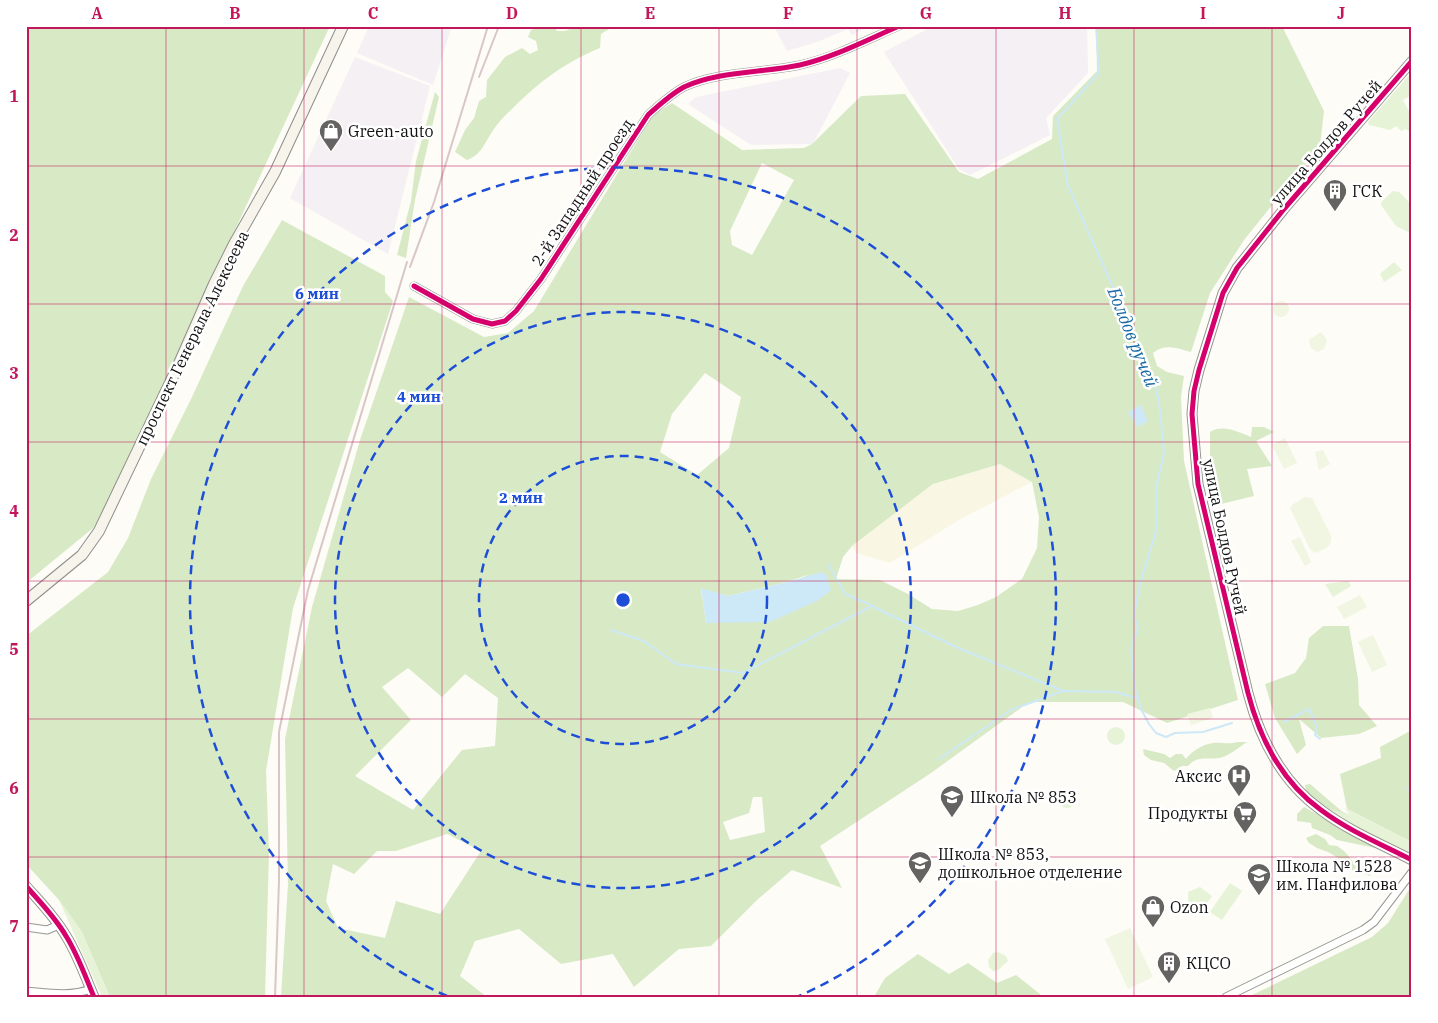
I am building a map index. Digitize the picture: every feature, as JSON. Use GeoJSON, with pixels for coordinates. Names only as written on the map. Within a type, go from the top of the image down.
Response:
{"type":"FeatureCollection","features":[{"type":"Feature","properties":{"kind":"main road","name":"проспект Генерала Алексеева"},"geometry":{"type":"LineString","coordinates":[[26,601],[82,555],[99,531],[177,368],[214,284],[234,244],[275,172],[343,26]]}},
{"type":"Feature","properties":{"kind":"street","name":"2-й Западный проезд"},"geometry":{"type":"LineString","coordinates":[[414,286],[473,319],[492,324],[505,321],[516,311],[540,279],[648,115],[666,99],[683,88],[703,80],[800,64],[846,49],[899,26]]}},
{"type":"Feature","properties":{"kind":"street","name":"улица Болдов Ручей"},"geometry":{"type":"LineString","coordinates":[[1412,61],[1284,210],[1237,268],[1223,294],[1199,370],[1194,390],[1192,414],[1198,484],[1250,703],[1265,743],[1294,785],[1320,810],[1412,860]]}},
{"type":"Feature","properties":{"kind":"street"},"geometry":{"type":"LineString","coordinates":[[1226,997],[1363,930],[1374,922],[1412,872]]}},
{"type":"Feature","properties":{"kind":"street"},"geometry":{"type":"LineString","coordinates":[[26,886],[59,925],[76,954],[92,993],[66,995],[26,991]]}},
{"type":"Feature","properties":{"kind":"street"},"geometry":{"type":"LineString","coordinates":[[26,927],[47,930],[59,925]]}},
{"type":"Feature","properties":{"kind":"shaded area"},"geometry":{"type":"Polygon","coordinates":[[[369,26],[452,26],[433,85],[357,53],[369,26]]]}},
{"type":"Feature","properties":{"kind":"shaded area"},"geometry":{"type":"Polygon","coordinates":[[[774,26],[869,26],[852,35],[848,29],[817,42],[787,51],[774,26]]]}},
{"type":"Feature","properties":{"kind":"shaded area"},"geometry":{"type":"Polygon","coordinates":[[[933,26],[1087,26],[1088,73],[1046,118],[1050,135],[970,175],[959,169],[884,52],[933,26]]]}},
{"type":"Feature","properties":{"kind":"shaded area"},"geometry":{"type":"Polygon","coordinates":[[[355,57],[430,86],[388,254],[290,198],[355,57]]]}},
{"type":"Feature","properties":{"kind":"shaded area"},"geometry":{"type":"Polygon","coordinates":[[[840,68],[850,73],[813,144],[751,145],[688,104],[696,97],[840,68]]]}},
{"type":"Feature","properties":{"kind":"shaded area"},"geometry":{"type":"Polygon","coordinates":[[[1000,464],[1032,482],[959,520],[890,563],[856,553],[852,546],[933,484],[1000,464]]]}},
{"type":"Feature","properties":{"kind":"green space"},"geometry":{"type":"Polygon","coordinates":[[[26,26],[330,26],[98,524],[26,583],[26,26]]]}},
{"type":"Feature","properties":{"kind":"green space"},"geometry":{"type":"Polygon","coordinates":[[[542,26],[554,26],[557,31],[565,31],[577,26],[614,26],[601,34],[600,48],[564,67],[543,81],[522,99],[494,129],[479,152],[467,160],[455,152],[465,130],[474,118],[479,101],[486,97],[487,80],[505,57],[522,48],[530,54],[538,50],[536,41],[528,37],[531,30],[542,26]]]}},
{"type":"Feature","properties":{"kind":"green space"},"geometry":{"type":"Polygon","coordinates":[[[1096,26],[1282,26],[1324,111],[1320,146],[1244,240],[1210,293],[1191,352],[1167,347],[1153,353],[1157,366],[1167,372],[1184,376],[1181,397],[1184,461],[1238,700],[1167,723],[1123,702],[1029,702],[931,773],[820,846],[842,888],[792,870],[757,900],[711,946],[679,949],[634,987],[613,954],[561,964],[519,929],[475,941],[460,976],[487,997],[281,997],[288,884],[285,739],[312,607],[360,440],[409,297],[484,337],[508,333],[534,311],[653,115],[672,103],[742,150],[804,148],[812,144],[861,96],[905,94],[959,172],[978,179],[1052,139],[1053,116],[1097,71],[1096,26]],[[762,163],[730,231],[732,245],[752,255],[794,180],[762,163]],[[705,373],[672,414],[660,452],[697,475],[729,448],[741,397],[705,373]],[[1000,464],[933,484],[852,546],[843,557],[836,579],[880,580],[932,609],[958,611],[978,605],[996,597],[1022,579],[1037,548],[1039,517],[1032,482],[1000,464]],[[810,574],[787,582],[728,596],[701,589],[706,623],[810,574]],[[408,668],[382,687],[411,720],[355,776],[413,810],[462,750],[495,746],[498,698],[465,674],[442,697],[408,668]],[[753,797],[749,813],[723,822],[730,840],[765,832],[762,797],[753,797]],[[447,834],[396,851],[377,851],[354,874],[333,864],[326,901],[338,928],[385,938],[396,901],[440,914],[481,851],[447,834]]]}},
{"type":"Feature","properties":{"kind":"green space"},"geometry":{"type":"Polygon","coordinates":[[[1412,72],[1412,95],[1403,100],[1412,117],[1412,133],[1406,129],[1401,131],[1396,126],[1390,130],[1369,125],[1368,122],[1412,72]]]}},
{"type":"Feature","properties":{"kind":"green space"},"geometry":{"type":"Polygon","coordinates":[[[435,92],[439,97],[415,200],[406,258],[397,255],[411,201],[416,161],[435,92]]]}},
{"type":"Feature","properties":{"kind":"green space"},"geometry":{"type":"Polygon","coordinates":[[[1393,191],[1399,192],[1412,205],[1412,229],[1408,232],[1396,226],[1381,205],[1382,201],[1393,191]]]}},
{"type":"Feature","properties":{"kind":"green space"},"geometry":{"type":"Polygon","coordinates":[[[282,220],[385,276],[385,292],[393,301],[293,608],[266,771],[269,852],[265,997],[110,997],[82,932],[59,900],[26,864],[26,636],[108,572],[128,538],[151,479],[192,397],[243,286],[282,220]]]}},
{"type":"Feature","properties":{"kind":"green space"},"geometry":{"type":"Polygon","coordinates":[[[1394,262],[1402,270],[1384,282],[1380,274],[1394,262]]]}},
{"type":"Feature","properties":{"kind":"green space"},"geometry":{"type":"Polygon","coordinates":[[[1278,301],[1284,301],[1289,306],[1287,315],[1278,317],[1273,312],[1273,306],[1278,301]]]}},
{"type":"Feature","properties":{"kind":"green space"},"geometry":{"type":"Polygon","coordinates":[[[1321,332],[1327,340],[1324,349],[1317,352],[1310,347],[1309,340],[1321,332]]]}},
{"type":"Feature","properties":{"kind":"green space"},"geometry":{"type":"Polygon","coordinates":[[[1252,427],[1264,427],[1274,432],[1256,441],[1272,466],[1247,469],[1254,496],[1217,505],[1210,459],[1210,432],[1225,429],[1251,437],[1252,427]]]}},
{"type":"Feature","properties":{"kind":"green space"},"geometry":{"type":"Polygon","coordinates":[[[1285,438],[1297,463],[1284,469],[1272,445],[1285,438]]]}},
{"type":"Feature","properties":{"kind":"green space"},"geometry":{"type":"Polygon","coordinates":[[[1323,450],[1330,464],[1319,470],[1315,452],[1323,450]]]}},
{"type":"Feature","properties":{"kind":"green space"},"geometry":{"type":"Polygon","coordinates":[[[1305,497],[1312,498],[1331,536],[1329,545],[1314,553],[1310,549],[1290,508],[1305,497]]]}},
{"type":"Feature","properties":{"kind":"green space"},"geometry":{"type":"Polygon","coordinates":[[[1300,537],[1311,562],[1305,566],[1291,541],[1300,537]]]}},
{"type":"Feature","properties":{"kind":"green space"},"geometry":{"type":"Polygon","coordinates":[[[1348,581],[1351,586],[1333,597],[1325,584],[1348,581]]]}},
{"type":"Feature","properties":{"kind":"green space"},"geometry":{"type":"Polygon","coordinates":[[[1360,595],[1367,607],[1344,619],[1337,607],[1360,595]]]}},
{"type":"Feature","properties":{"kind":"green space"},"geometry":{"type":"Polygon","coordinates":[[[1323,626],[1349,626],[1358,679],[1359,705],[1377,726],[1359,734],[1321,738],[1299,719],[1306,745],[1297,754],[1275,718],[1265,684],[1295,673],[1306,658],[1309,638],[1323,626]]]}},
{"type":"Feature","properties":{"kind":"green space"},"geometry":{"type":"Polygon","coordinates":[[[1373,635],[1387,665],[1372,672],[1358,642],[1373,635]]]}},
{"type":"Feature","properties":{"kind":"green space"},"geometry":{"type":"Polygon","coordinates":[[[1210,708],[1213,718],[1191,725],[1187,714],[1210,708]]]}},
{"type":"Feature","properties":{"kind":"green space"},"geometry":{"type":"Polygon","coordinates":[[[1112,727],[1120,727],[1125,732],[1123,743],[1112,745],[1107,740],[1107,732],[1112,727]]]}},
{"type":"Feature","properties":{"kind":"green space"},"geometry":{"type":"Polygon","coordinates":[[[1412,730],[1412,842],[1347,809],[1340,774],[1381,758],[1380,747],[1412,730]]]}},
{"type":"Feature","properties":{"kind":"green space"},"geometry":{"type":"Polygon","coordinates":[[[1247,742],[1230,754],[1222,757],[1195,760],[1188,766],[1182,766],[1174,771],[1164,763],[1151,760],[1144,755],[1143,749],[1164,754],[1170,758],[1176,754],[1182,754],[1186,759],[1205,745],[1247,742]]]}},
{"type":"Feature","properties":{"kind":"green space"},"geometry":{"type":"Polygon","coordinates":[[[1310,784],[1345,814],[1315,801],[1310,796],[1305,785],[1310,784]]]}},
{"type":"Feature","properties":{"kind":"green space"},"geometry":{"type":"Polygon","coordinates":[[[1067,792],[1075,800],[1067,808],[1059,800],[1067,792]]]}},
{"type":"Feature","properties":{"kind":"green space"},"geometry":{"type":"Polygon","coordinates":[[[1304,807],[1380,849],[1337,840],[1312,828],[1311,823],[1297,821],[1297,814],[1304,807]]]}},
{"type":"Feature","properties":{"kind":"green space"},"geometry":{"type":"Polygon","coordinates":[[[1325,807],[1350,814],[1344,808],[1412,842],[1412,855],[1356,828],[1325,807]]]}},
{"type":"Feature","properties":{"kind":"green space"},"geometry":{"type":"Polygon","coordinates":[[[1316,834],[1325,839],[1329,845],[1337,846],[1344,851],[1356,865],[1367,869],[1371,876],[1353,871],[1345,862],[1309,843],[1306,838],[1316,834]]]}},
{"type":"Feature","properties":{"kind":"green space"},"geometry":{"type":"Polygon","coordinates":[[[1230,883],[1242,891],[1222,920],[1210,912],[1230,883]]]}},
{"type":"Feature","properties":{"kind":"green space"},"geometry":{"type":"Polygon","coordinates":[[[1412,885],[1412,997],[1248,997],[1372,937],[1388,923],[1412,885]]]}},
{"type":"Feature","properties":{"kind":"green space"},"geometry":{"type":"Polygon","coordinates":[[[1200,887],[1212,896],[1200,914],[1188,906],[1188,892],[1200,887]]]}},
{"type":"Feature","properties":{"kind":"green space"},"geometry":{"type":"Polygon","coordinates":[[[59,900],[82,932],[110,997],[102,997],[59,900]]]}},
{"type":"Feature","properties":{"kind":"green space"},"geometry":{"type":"Polygon","coordinates":[[[1130,928],[1153,977],[1128,989],[1105,939],[1130,928]]]}},
{"type":"Feature","properties":{"kind":"green space"},"geometry":{"type":"Polygon","coordinates":[[[998,952],[1006,956],[1008,961],[998,970],[993,971],[989,967],[988,960],[993,953],[998,952]]]}},
{"type":"Feature","properties":{"kind":"green space"},"geometry":{"type":"Polygon","coordinates":[[[918,954],[949,974],[968,963],[997,983],[1016,975],[1040,994],[1040,997],[874,997],[885,978],[918,954]]]}},
{"type":"Feature","properties":{"kind":"water"},"geometry":{"type":"Polygon","coordinates":[[[1141,405],[1148,421],[1138,427],[1128,412],[1141,405]]]}},
{"type":"Feature","properties":{"kind":"water"},"geometry":{"type":"Polygon","coordinates":[[[822,572],[827,576],[831,590],[817,601],[770,622],[706,623],[701,588],[728,596],[822,572]]]}},
{"type":"Feature","properties":{"kind":"waterway","name":"Болдов ручей"},"geometry":{"type":"LineString","coordinates":[[1096,26],[1099,73],[1057,119],[1068,186],[1153,378],[1159,402],[1164,452],[1156,489],[1157,528],[1140,584],[1134,615],[1138,628],[1131,648],[1135,689],[1141,709],[1149,724],[1156,733],[1166,737],[1175,733],[1203,732],[1232,723]]}},
{"type":"Feature","properties":{"kind":"waterway"},"geometry":{"type":"LineString","coordinates":[[828,564],[845,594],[871,605]]}},
{"type":"Feature","properties":{"kind":"waterway"},"geometry":{"type":"LineString","coordinates":[[611,630],[644,641],[676,664],[743,673],[872,606],[956,647],[1063,691]]}},
{"type":"Feature","properties":{"kind":"waterway"},"geometry":{"type":"LineString","coordinates":[[939,759],[1011,710],[1063,691],[1115,692],[1137,698]]}},
{"type":"Feature","properties":{"kind":"waterway","name":"Болдов ручей"},"geometry":{"type":"LineString","coordinates":[[1284,722],[1309,709],[1317,727],[1315,735],[1320,739]]}},
{"type":"Feature","properties":{"kind":"waterway"},"geometry":{"type":"LineString","coordinates":[[1407,789],[1412,792]]}},
{"type":"Feature","properties":{"kind":"railway"},"geometry":{"type":"LineString","coordinates":[[410,267],[434,202],[488,26]]}},
{"type":"Feature","properties":{"kind":"railway"},"geometry":{"type":"LineString","coordinates":[[479,77],[499,26]]}},
{"type":"Feature","properties":{"kind":"railway"},"geometry":{"type":"LineString","coordinates":[[275,997],[279,881],[279,732],[308,590],[407,262]]}},
{"type":"Feature","properties":{"kind":"cycle path"},"geometry":{"type":"LineString","coordinates":[[414,286],[473,319],[492,324],[505,321],[516,311],[541,279],[648,115],[670,96],[684,87],[711,78],[786,68],[813,62],[899,26]]}},
{"type":"Feature","properties":{"kind":"cycle path"},"geometry":{"type":"LineString","coordinates":[[1412,61],[1284,209],[1237,268],[1223,293],[1199,370],[1194,391],[1192,414],[1198,484],[1248,693],[1266,743],[1284,773],[1307,799],[1332,818],[1354,831],[1412,860]]}},
{"type":"Feature","properties":{"kind":"cycle path"},"geometry":{"type":"LineString","coordinates":[[26,886],[62,929],[78,958],[94,997]]}},
{"type":"Feature","properties":{"kind":"place","name":"Green-auto"},"geometry":{"type":"Point","coordinates":[331,152]}},
{"type":"Feature","properties":{"kind":"place","name":"ГСК"},"geometry":{"type":"Point","coordinates":[1335,212]}},
{"type":"Feature","properties":{"kind":"place","name":"Аксис"},"geometry":{"type":"Point","coordinates":[1239,797]}},
{"type":"Feature","properties":{"kind":"place","name":"Школа № 853"},"geometry":{"type":"Point","coordinates":[952,818]}},
{"type":"Feature","properties":{"kind":"place","name":"Продукты"},"geometry":{"type":"Point","coordinates":[1245,834]}},
{"type":"Feature","properties":{"kind":"place","name":"Школа № 853, дошкольное отделение"},"geometry":{"type":"Point","coordinates":[920,884]}},
{"type":"Feature","properties":{"kind":"place","name":"Школа № 1528 им. Панфилова"},"geometry":{"type":"Point","coordinates":[1259,896]}},
{"type":"Feature","properties":{"kind":"place","name":"Ozon"},"geometry":{"type":"Point","coordinates":[1153,928]}},
{"type":"Feature","properties":{"kind":"place","name":"КЦСО"},"geometry":{"type":"Point","coordinates":[1169,984]}}]}
